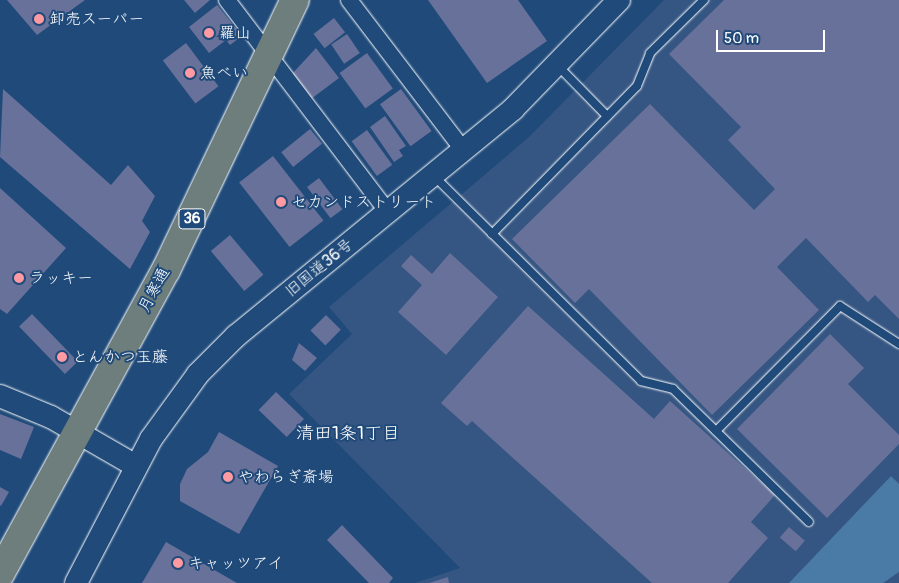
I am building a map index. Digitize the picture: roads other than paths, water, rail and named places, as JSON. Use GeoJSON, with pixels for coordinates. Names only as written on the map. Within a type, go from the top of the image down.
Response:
{"type":"FeatureCollection","features":[{"type":"Feature","properties":{"kind":"highway","name":"月寒通"},"geometry":{"type":"LineString","coordinates":[[0,574],[170,261],[296,0]]}},
{"type":"Feature","properties":{"kind":"street"},"geometry":{"type":"LineString","coordinates":[[227,0],[387,210]]}},
{"type":"Feature","properties":{"kind":"street"},"geometry":{"type":"LineString","coordinates":[[349,0],[464,151]]}},
{"type":"Feature","properties":{"kind":"street","name":"旧国道36号"},"geometry":{"type":"LineString","coordinates":[[76,583],[136,466],[198,374],[236,336],[387,210],[434,176],[464,151],[558,66],[619,0]]}},
{"type":"Feature","properties":{"kind":"street"},"geometry":{"type":"LineString","coordinates":[[0,396],[78,433],[136,466]]}},
{"type":"Feature","properties":{"kind":"lane"},"geometry":{"type":"LineString","coordinates":[[492,234],[637,86],[650,53],[704,0]]}},
{"type":"Feature","properties":{"kind":"lane"},"geometry":{"type":"LineString","coordinates":[[558,66],[607,116]]}},
{"type":"Feature","properties":{"kind":"lane"},"geometry":{"type":"LineString","coordinates":[[434,176],[641,381],[673,389],[809,522]]}},
{"type":"Feature","properties":{"kind":"lane"},"geometry":{"type":"LineString","coordinates":[[716,431],[840,306],[899,344]]}},
{"type":"Feature","properties":{"kind":"place","name":"卸売スーパー"},"geometry":{"type":"Point","coordinates":[39,19]}},
{"type":"Feature","properties":{"kind":"place","name":"羅山"},"geometry":{"type":"Point","coordinates":[209,33]}},
{"type":"Feature","properties":{"kind":"place","name":"魚べい"},"geometry":{"type":"Point","coordinates":[190,73]}},
{"type":"Feature","properties":{"kind":"place","name":"セカンドストリート"},"geometry":{"type":"Point","coordinates":[281,202]}},
{"type":"Feature","properties":{"kind":"place","name":"ラッキー"},"geometry":{"type":"Point","coordinates":[19,278]}},
{"type":"Feature","properties":{"kind":"place","name":"とんかつ玉藤"},"geometry":{"type":"Point","coordinates":[62,357]}},
{"type":"Feature","properties":{"kind":"place","name":"やわらぎ斎場"},"geometry":{"type":"Point","coordinates":[228,477]}},
{"type":"Feature","properties":{"kind":"place","name":"キャッツアイ"},"geometry":{"type":"Point","coordinates":[178,563]}},
{"type":"Feature","properties":{"kind":"district","name":"清田1条1丁目"},"geometry":{"type":"Point","coordinates":[348,434]}}]}
